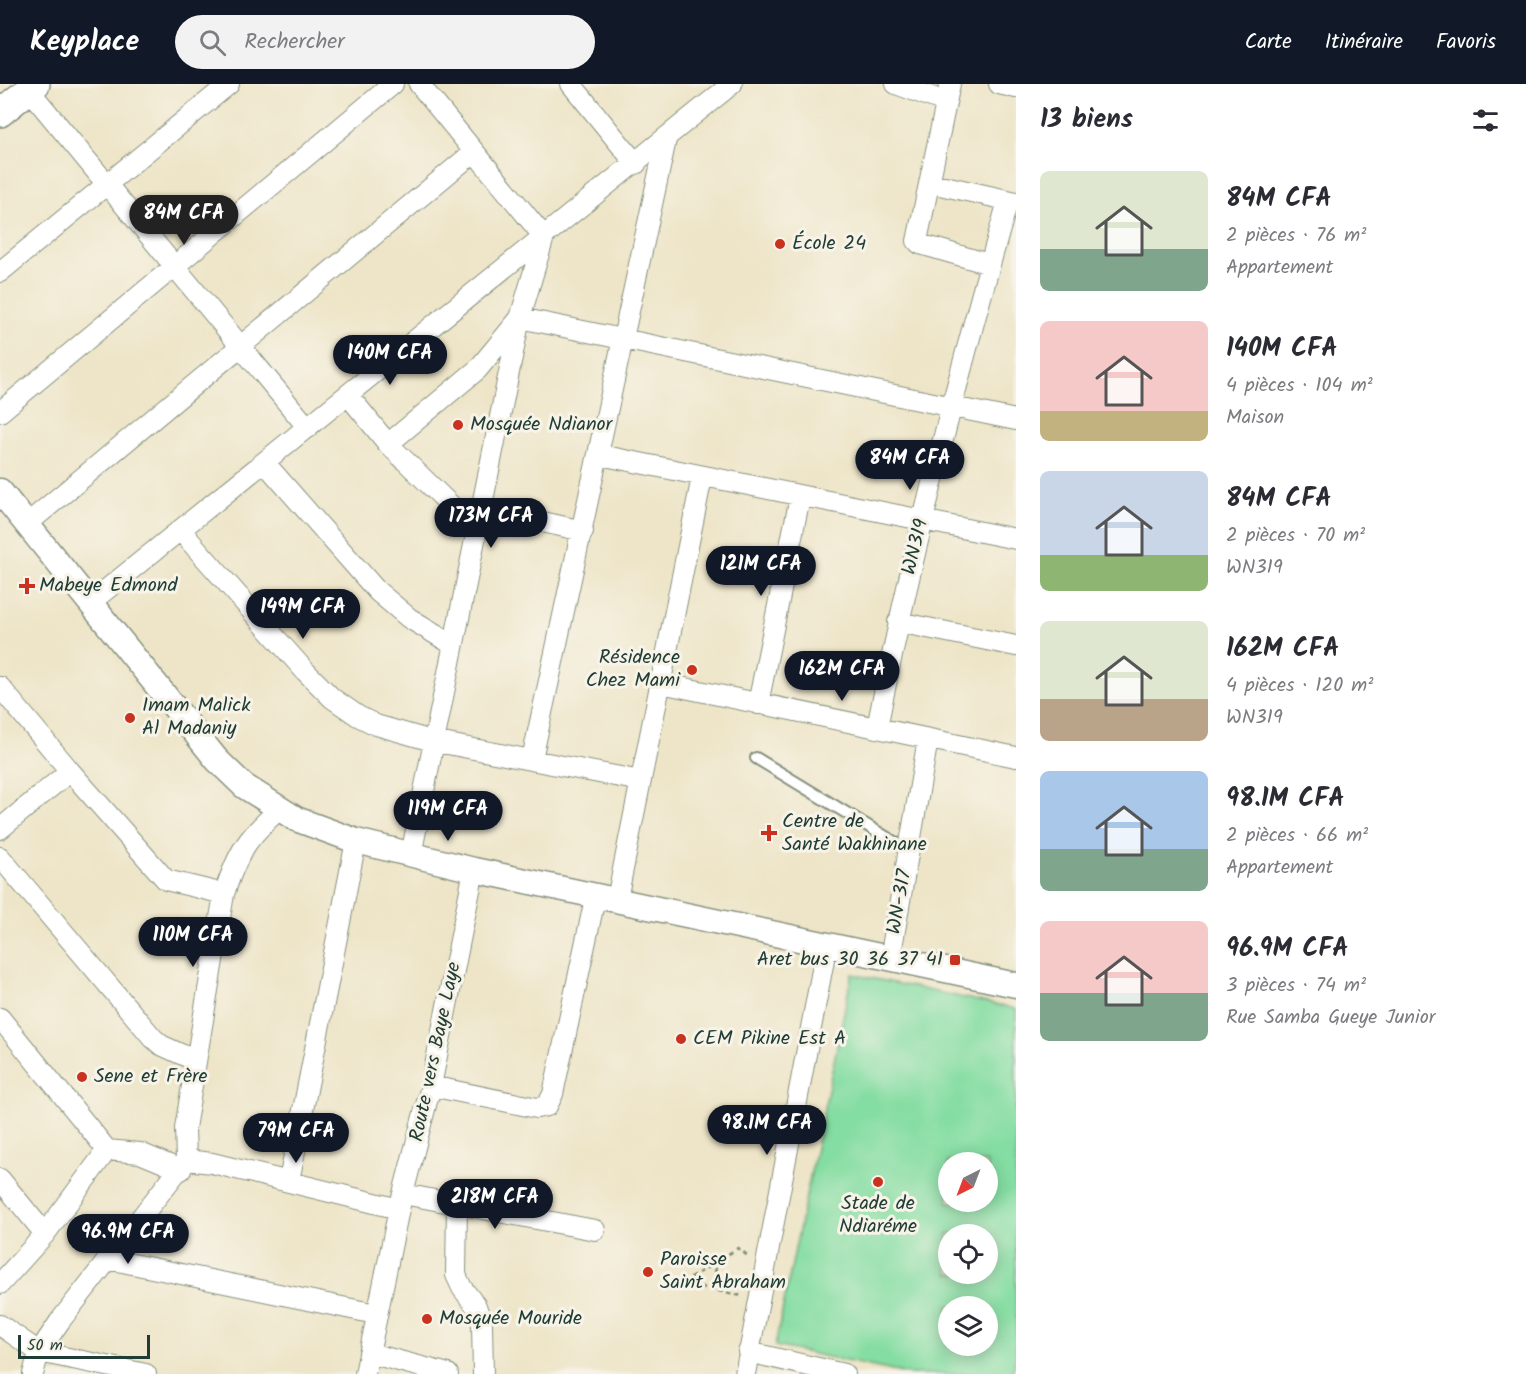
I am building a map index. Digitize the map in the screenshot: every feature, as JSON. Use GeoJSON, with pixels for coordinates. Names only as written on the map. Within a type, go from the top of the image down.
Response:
{"type":"FeatureCollection","features":[{"type":"Feature","properties":{"kind":"main road"},"geometry":{"type":"LineString","coordinates":[[0,113],[33,87]]}},
{"type":"Feature","properties":{"kind":"street"},"geometry":{"type":"LineString","coordinates":[[0,272],[229,84]]}},
{"type":"Feature","properties":{"kind":"street"},"geometry":{"type":"LineString","coordinates":[[0,412],[393,84]]}},
{"type":"Feature","properties":{"kind":"street"},"geometry":{"type":"LineString","coordinates":[[419,84],[544,237]]}},
{"type":"Feature","properties":{"kind":"street"},"geometry":{"type":"LineString","coordinates":[[571,84],[636,164]]}},
{"type":"Feature","properties":{"kind":"street"},"geometry":{"type":"LineString","coordinates":[[896,84],[948,93],[931,183],[917,241],[920,244],[989,264]]}},
{"type":"Feature","properties":{"kind":"street"},"geometry":{"type":"LineString","coordinates":[[999,84],[1016,88]]}},
{"type":"Feature","properties":{"kind":"street"},"geometry":{"type":"LineString","coordinates":[[33,87],[174,265],[308,428]]}},
{"type":"Feature","properties":{"kind":"street"},"geometry":{"type":"LineString","coordinates":[[91,602],[666,140],[722,87]]}},
{"type":"Feature","properties":{"kind":"street"},"geometry":{"type":"LineString","coordinates":[[532,759],[600,455],[622,339],[666,140]]}},
{"type":"Feature","properties":{"kind":"street"},"geometry":{"type":"LineString","coordinates":[[27,524],[243,347],[474,152]]}},
{"type":"Feature","properties":{"kind":"street"},"geometry":{"type":"LineString","coordinates":[[931,183],[1012,201]]}},
{"type":"Feature","properties":{"kind":"street","name":"WN319"},"geometry":{"type":"LineString","coordinates":[[877,728],[898,622],[950,407],[989,264],[1012,201]]}},
{"type":"Feature","properties":{"kind":"street"},"geometry":{"type":"LineString","coordinates":[[411,855],[432,741],[520,318],[544,237]]}},
{"type":"Feature","properties":{"kind":"street"},"geometry":{"type":"LineString","coordinates":[[520,318],[1016,420]]}},
{"type":"Feature","properties":{"kind":"street"},"geometry":{"type":"LineString","coordinates":[[388,444],[478,369],[520,318]]}},
{"type":"Feature","properties":{"kind":"street"},"geometry":{"type":"LineString","coordinates":[[348,395],[388,444],[476,530]]}},
{"type":"Feature","properties":{"kind":"street"},"geometry":{"type":"LineString","coordinates":[[600,455],[800,497],[1016,538]]}},
{"type":"Feature","properties":{"kind":"street"},"geometry":{"type":"LineString","coordinates":[[264,463],[376,591],[409,618],[452,644]]}},
{"type":"Feature","properties":{"kind":"street"},"geometry":{"type":"LineString","coordinates":[[431,1086],[537,1108],[547,1106],[553,1094],[641,781],[702,477]]}},
{"type":"Feature","properties":{"kind":"street"},"geometry":{"type":"LineString","coordinates":[[758,704],[800,497]]}},
{"type":"Feature","properties":{"kind":"street"},"geometry":{"type":"LineString","coordinates":[[4,503],[27,524],[217,760],[244,786],[296,819],[356,841],[474,870],[607,896],[1016,985]]}},
{"type":"Feature","properties":{"kind":"street"},"geometry":{"type":"LineString","coordinates":[[480,507],[583,531]]}},
{"type":"Feature","properties":{"kind":"street"},"geometry":{"type":"LineString","coordinates":[[182,531],[332,698],[358,716],[376,725],[432,741],[641,781]]}},
{"type":"Feature","properties":{"kind":"street"},"geometry":{"type":"LineString","coordinates":[[898,622],[1016,646]]}},
{"type":"Feature","properties":{"kind":"street"},"geometry":{"type":"LineString","coordinates":[[661,683],[1016,757]]}},
{"type":"Feature","properties":{"kind":"street"},"geometry":{"type":"LineString","coordinates":[[1,690],[166,880],[224,894]]}},
{"type":"Feature","properties":{"kind":"street","name":"WN-317"},"geometry":{"type":"LineString","coordinates":[[890,959],[928,739]]}},
{"type":"Feature","properties":{"kind":"street"},"geometry":{"type":"LineString","coordinates":[[0,829],[69,771]]}},
{"type":"Feature","properties":{"kind":"street"},"geometry":{"type":"LineString","coordinates":[[33,1374],[39,1352],[108,1259],[184,1165],[185,1128],[224,894],[242,849],[254,831],[280,808]]}},
{"type":"Feature","properties":{"kind":"street"},"geometry":{"type":"LineString","coordinates":[[289,1181],[356,841]]}},
{"type":"Feature","properties":{"kind":"street"},"geometry":{"type":"LineString","coordinates":[[0,857],[153,1038],[160,1045],[196,1060]]}},
{"type":"Feature","properties":{"kind":"street","name":"Route vers Baye Laye"},"geometry":{"type":"LineString","coordinates":[[365,1374],[401,1201],[431,1086],[474,870]]}},
{"type":"Feature","properties":{"kind":"street"},"geometry":{"type":"LineString","coordinates":[[745,1374],[827,944]]}},
{"type":"Feature","properties":{"kind":"street"},"geometry":{"type":"LineString","coordinates":[[0,1018],[107,1150],[140,1153],[184,1165],[212,1163],[289,1181],[401,1201],[457,1204],[595,1230]]}},
{"type":"Feature","properties":{"kind":"street"},"geometry":{"type":"LineString","coordinates":[[0,1284],[45,1234],[107,1150]]}},
{"type":"Feature","properties":{"kind":"street"},"geometry":{"type":"LineString","coordinates":[[0,1179],[45,1234]]}},
{"type":"Feature","properties":{"kind":"street"},"geometry":{"type":"LineString","coordinates":[[457,1204],[456,1275],[462,1288],[477,1306],[482,1324],[483,1374]]}},
{"type":"Feature","properties":{"kind":"street"},"geometry":{"type":"LineString","coordinates":[[108,1259],[376,1314]]}},
{"type":"Feature","properties":{"kind":"street"},"geometry":{"type":"LineString","coordinates":[[0,1325],[39,1352],[146,1374]]}},
{"type":"Feature","properties":{"kind":"street"},"geometry":{"type":"LineString","coordinates":[[748,1352],[844,1374]]}},
{"type":"Feature","properties":{"kind":"street"},"geometry":{"type":"LineString","coordinates":[[369,1353],[448,1374]]}},
{"type":"Feature","properties":{"kind":"lane"},"geometry":{"type":"LineString","coordinates":[[756,758],[909,851]]}},
{"type":"Feature","properties":{"kind":"path"},"geometry":{"type":"LineString","coordinates":[[758,1299],[682,1283],[738,1248],[764,1267]]}},
{"type":"Feature","properties":{"kind":"path"},"geometry":{"type":"LineString","coordinates":[[714,1290],[716,1262]]}},
{"type":"Feature","properties":{"kind":"green space","name":"Stade de Ndiaréme"},"geometry":{"type":"Polygon","coordinates":[[[852,974],[1016,1009],[1016,1358],[1012,1374],[907,1374],[775,1346],[852,974]]]}},
{"type":"Feature","properties":{"kind":"place","name":"École 24"},"geometry":{"type":"Point","coordinates":[780,244]}},
{"type":"Feature","properties":{"kind":"place","name":"Mosquée Ndianor"},"geometry":{"type":"Point","coordinates":[458,425]}},
{"type":"Feature","properties":{"kind":"place","name":"Mabeye Edmond"},"geometry":{"type":"Point","coordinates":[27,586]}},
{"type":"Feature","properties":{"kind":"place","name":"Résidence Chez Mami"},"geometry":{"type":"Point","coordinates":[692,670]}},
{"type":"Feature","properties":{"kind":"place","name":"Imam Malick Al Madaniy"},"geometry":{"type":"Point","coordinates":[130,718]}},
{"type":"Feature","properties":{"kind":"place","name":"Centre de Santé Wakhinane"},"geometry":{"type":"Point","coordinates":[769,833]}},
{"type":"Feature","properties":{"kind":"place","name":"Aret bus 30 36 37 41"},"geometry":{"type":"Point","coordinates":[955,960]}},
{"type":"Feature","properties":{"kind":"place","name":"CEM Pikine Est A"},"geometry":{"type":"Point","coordinates":[681,1039]}},
{"type":"Feature","properties":{"kind":"place","name":"Sene et Frère"},"geometry":{"type":"Point","coordinates":[82,1077]}},
{"type":"Feature","properties":{"kind":"place","name":"Stade de Ndiaréme"},"geometry":{"type":"Point","coordinates":[878,1182]}},
{"type":"Feature","properties":{"kind":"place","name":"Paroisse Saint Abraham"},"geometry":{"type":"Point","coordinates":[648,1272]}},
{"type":"Feature","properties":{"kind":"place","name":"Mosquée Mouride"},"geometry":{"type":"Point","coordinates":[427,1319]}}]}
